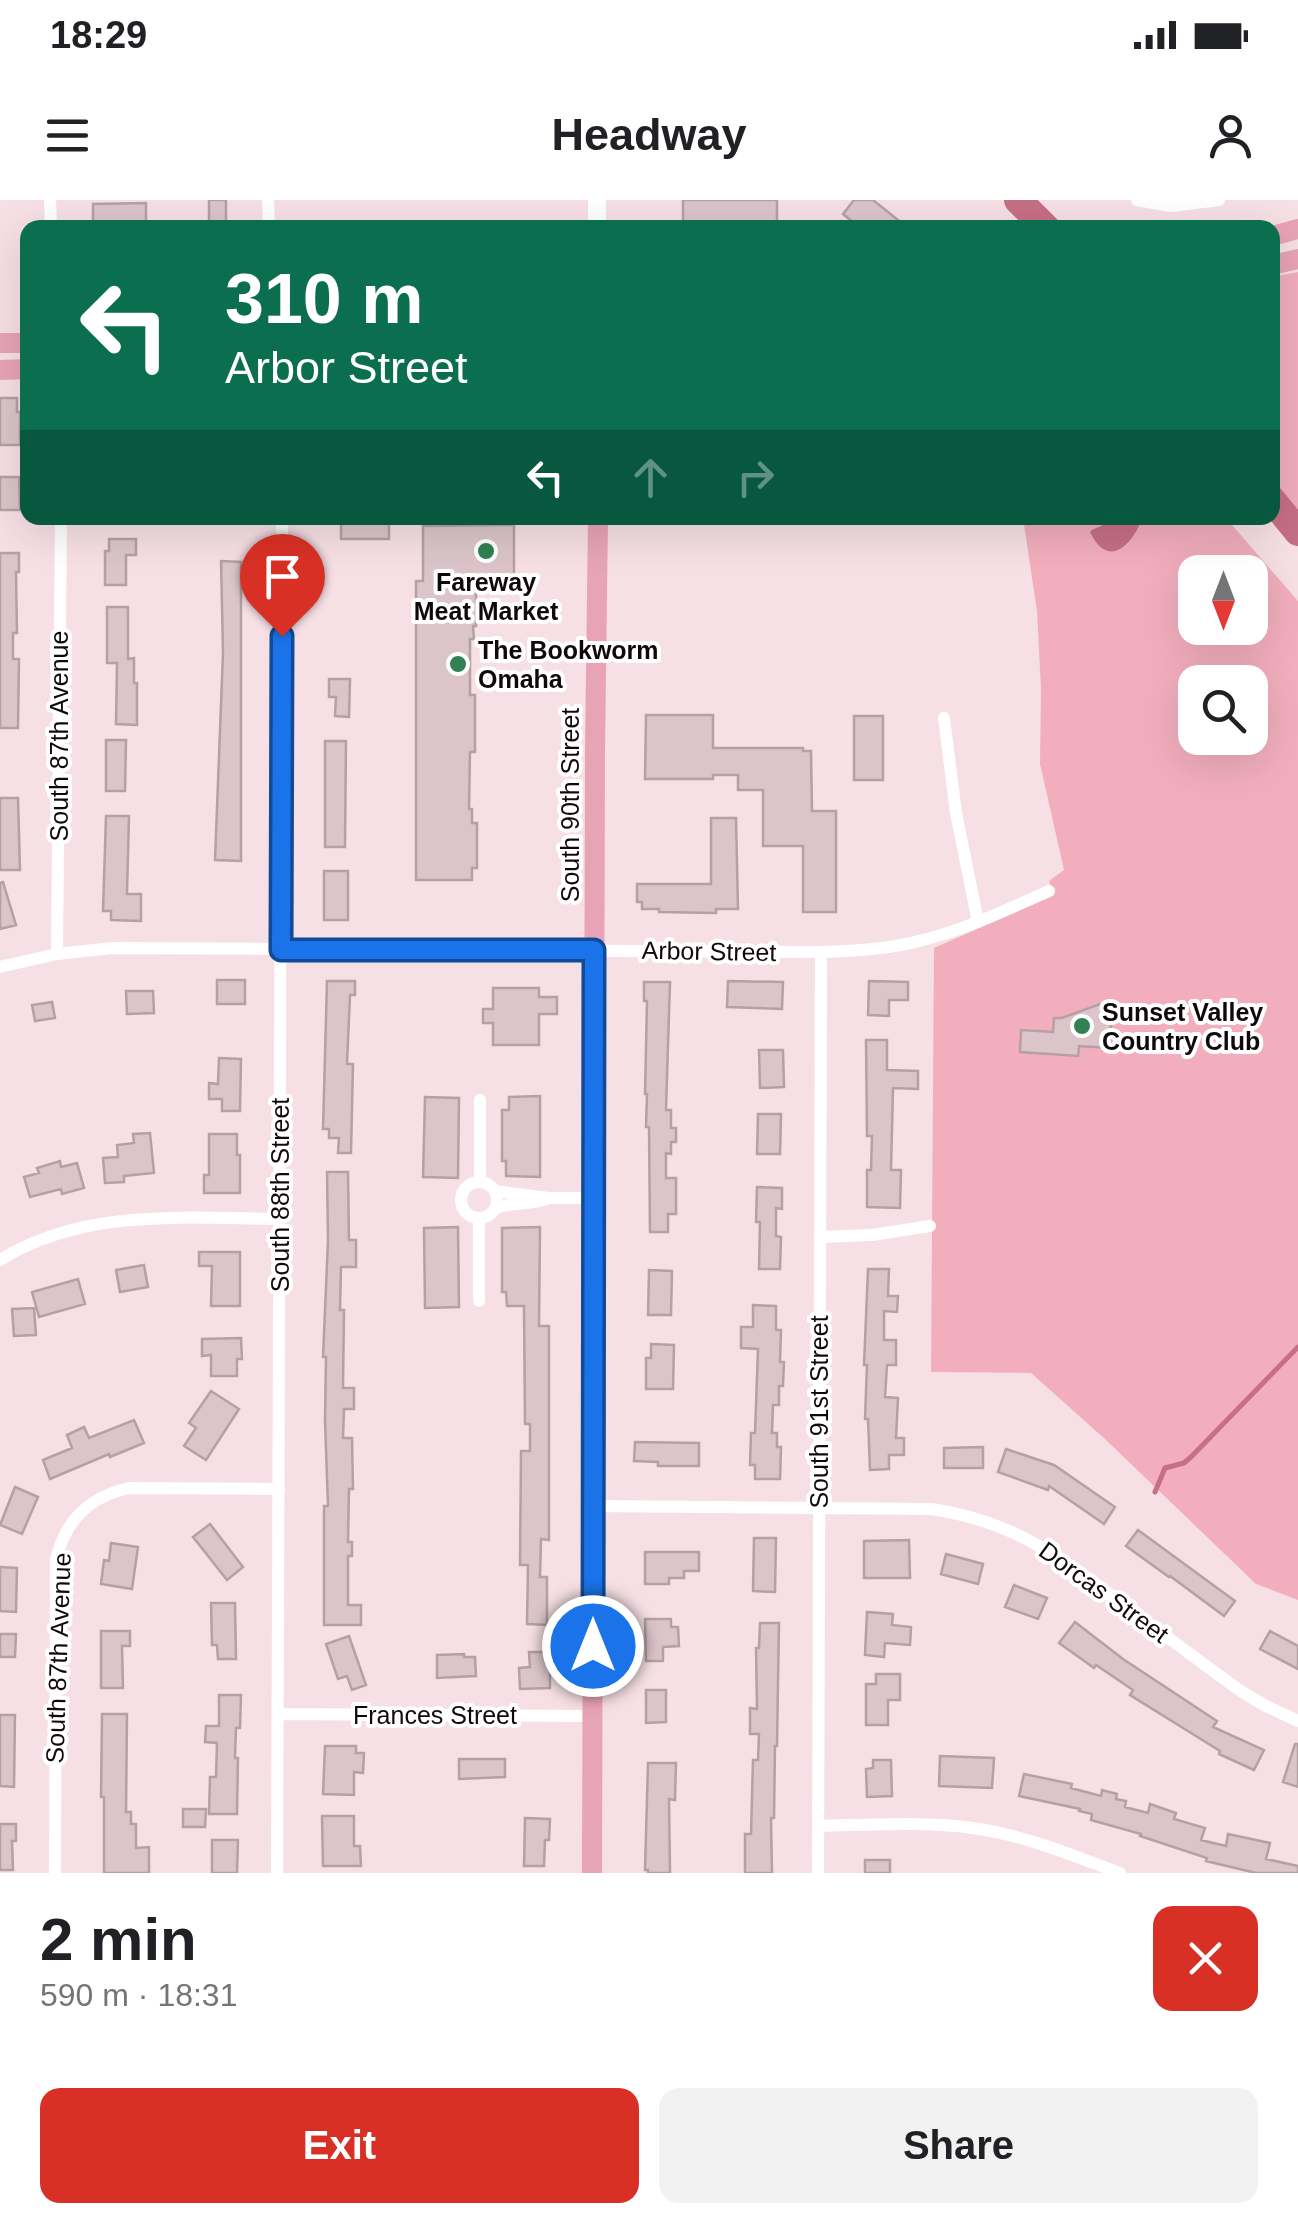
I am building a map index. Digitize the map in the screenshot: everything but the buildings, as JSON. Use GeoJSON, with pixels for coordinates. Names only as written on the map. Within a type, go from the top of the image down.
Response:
{"type":"FeatureCollection","features":[{"type":"Feature","properties":{"kind":"main road","name":"South 90th Street"},"geometry":{"type":"LineString","coordinates":[[592,1873],[598,525]]}},
{"type":"Feature","properties":{"kind":"street"},"geometry":{"type":"LineString","coordinates":[[1137,200],[1170,206],[1220,200]]}},
{"type":"Feature","properties":{"kind":"street","name":"South 87th Avenue"},"geometry":{"type":"LineString","coordinates":[[57,954],[61,525]]}},
{"type":"Feature","properties":{"kind":"street","name":"South 88th Street"},"geometry":{"type":"LineString","coordinates":[[277,1873],[282,525]]}},
{"type":"Feature","properties":{"kind":"street"},"geometry":{"type":"LineString","coordinates":[[944,718],[956,813],[978,922]]}},
{"type":"Feature","properties":{"kind":"street","name":"Arbor Street"},"geometry":{"type":"LineString","coordinates":[[0,967],[57,954],[113,948],[821,952],[891,947],[948,933],[1049,891]]}},
{"type":"Feature","properties":{"kind":"street","name":"South 91st Street"},"geometry":{"type":"LineString","coordinates":[[818,1873],[821,952]]}},
{"type":"Feature","properties":{"kind":"street"},"geometry":{"type":"LineString","coordinates":[[480,1100],[480,1182]]}},
{"type":"Feature","properties":{"kind":"street"},"geometry":{"type":"LineString","coordinates":[[496,1208],[495,1191],[480,1182],[466,1187],[460,1200],[466,1214],[479,1219],[496,1208],[529,1205],[548,1198]]}},
{"type":"Feature","properties":{"kind":"street"},"geometry":{"type":"LineString","coordinates":[[495,1191],[548,1198],[594,1198]]}},
{"type":"Feature","properties":{"kind":"street"},"geometry":{"type":"LineString","coordinates":[[0,1260],[50,1236],[90,1225],[134,1219],[280,1219]]}},
{"type":"Feature","properties":{"kind":"street"},"geometry":{"type":"LineString","coordinates":[[479,1219],[479,1300]]}},
{"type":"Feature","properties":{"kind":"street"},"geometry":{"type":"LineString","coordinates":[[820,1237],[872,1235],[930,1226]]}},
{"type":"Feature","properties":{"kind":"street","name":"South 87th Avenue"},"geometry":{"type":"LineString","coordinates":[[55,1873],[56,1560],[66,1530],[84,1508],[111,1492],[137,1487],[279,1489]]}},
{"type":"Feature","properties":{"kind":"street","name":"Dorcas Street"},"geometry":{"type":"LineString","coordinates":[[593,1506],[932,1509],[970,1516],[1009,1530],[1055,1554],[1242,1692],[1298,1721]]}},
{"type":"Feature","properties":{"kind":"street","name":"Frances Street"},"geometry":{"type":"LineString","coordinates":[[278,1714],[592,1716]]}},
{"type":"Feature","properties":{"kind":"street"},"geometry":{"type":"LineString","coordinates":[[819,1826],[972,1828],[1040,1844],[1120,1873]]}},
{"type":"Feature","properties":{"kind":"shaded area"},"geometry":{"type":"Polygon","coordinates":[[[1298,272],[1298,532],[1280,509],[1280,275],[1298,272]]]}},
{"type":"Feature","properties":{"kind":"shaded area","name":"Sunset Valley Country Club"},"geometry":{"type":"Polygon","coordinates":[[[1024,525],[1232,525],[1258,555],[1178,555],[1178,645],[1268,645],[1268,566],[1298,601],[1298,1600],[1256,1584],[1031,1373],[931,1372],[934,948],[1054,895],[1049,881],[1064,870],[1040,764],[1037,611],[1024,525]]]}},
{"type":"Feature","properties":{"kind":"shaded area"},"geometry":{"type":"Polygon","coordinates":[[[1103,525],[1139,525],[1126,544],[1112,551],[1104,550],[1090,532],[1103,525]]]}},
{"type":"Feature","properties":{"kind":"waterway"},"geometry":{"type":"LineString","coordinates":[[1018,200],[1038,220]]}},
{"type":"Feature","properties":{"kind":"waterway"},"geometry":{"type":"LineString","coordinates":[[1280,510],[1298,532]]}},
{"type":"Feature","properties":{"kind":"waterway"},"geometry":{"type":"LineString","coordinates":[[1155,1492],[1165,1468],[1191,1457],[1298,1347]]}},
{"type":"Feature","properties":{"kind":"place","name":"Fareway Meat Market"},"geometry":{"type":"Point","coordinates":[486,551]}},
{"type":"Feature","properties":{"kind":"place","name":"The Bookworm Omaha"},"geometry":{"type":"Point","coordinates":[458,664]}},
{"type":"Feature","properties":{"kind":"place","name":"Sunset Valley Country Club"},"geometry":{"type":"Point","coordinates":[1082,1026]}},
{"type":"Feature","properties":{"kind":"route"},"geometry":{"type":"LineString","coordinates":[[282,636],[281,950],[594,950],[593,1646]]}}]}
